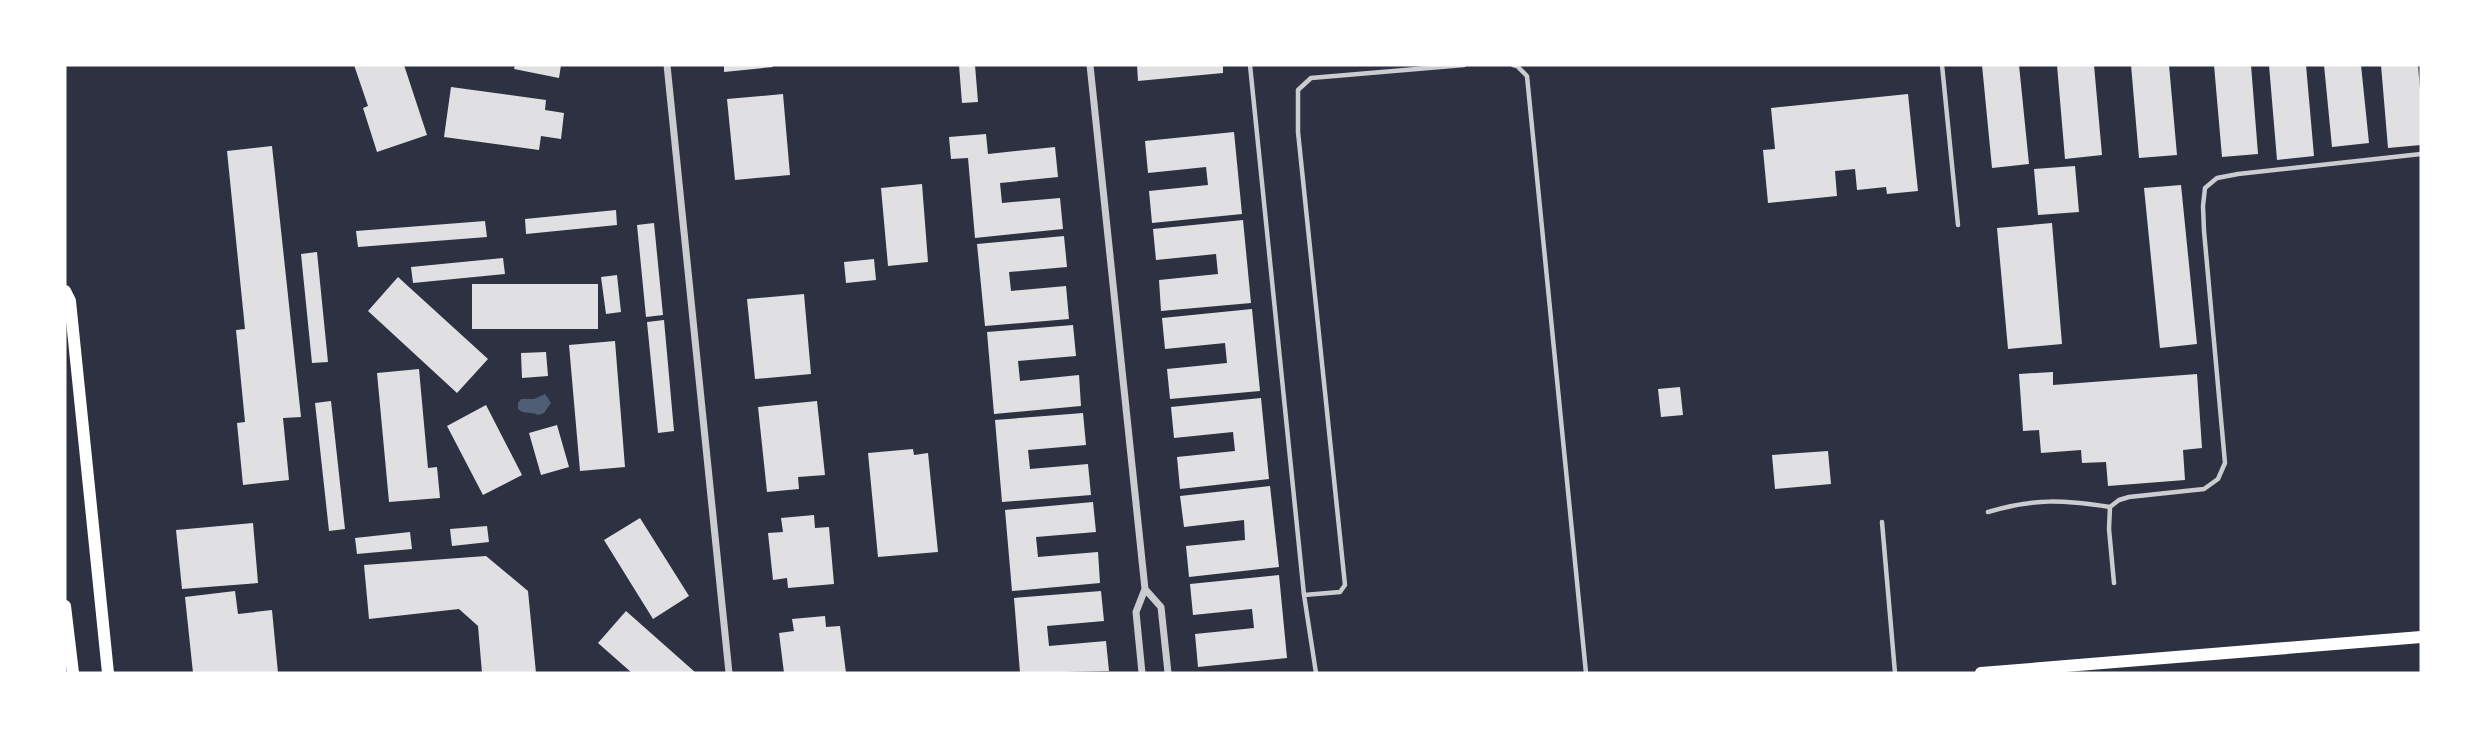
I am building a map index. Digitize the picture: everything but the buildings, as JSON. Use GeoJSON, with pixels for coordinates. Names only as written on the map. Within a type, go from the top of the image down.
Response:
{"type":"FeatureCollection","features":[{"type":"Feature","properties":{"kind":"main road"},"geometry":{"type":"LineString","coordinates":[[65,290],[70,301],[108,673]]}},
{"type":"Feature","properties":{"kind":"main road"},"geometry":{"type":"LineString","coordinates":[[65,606],[73,673]]}},
{"type":"Feature","properties":{"kind":"main road"},"geometry":{"type":"LineString","coordinates":[[1981,673],[2132,667],[2421,638]]}},
{"type":"Feature","properties":{"kind":"street"},"geometry":{"type":"LineString","coordinates":[[667,65],[729,673]]}},
{"type":"Feature","properties":{"kind":"street"},"geometry":{"type":"LineString","coordinates":[[1090,65],[1145,589],[1136,612],[1142,673]]}},
{"type":"Feature","properties":{"kind":"street"},"geometry":{"type":"LineString","coordinates":[[1145,589],[1160,607],[1168,673]]}},
{"type":"Feature","properties":{"kind":"lane"},"geometry":{"type":"LineString","coordinates":[[1250,65],[1304,595],[1316,673]]}},
{"type":"Feature","properties":{"kind":"lane"},"geometry":{"type":"LineString","coordinates":[[1304,595],[1340,592],[1345,585],[1298,132],[1298,90],[1311,78],[1464,65]]}},
{"type":"Feature","properties":{"kind":"lane"},"geometry":{"type":"LineString","coordinates":[[1513,65],[1527,76],[1586,673]]}},
{"type":"Feature","properties":{"kind":"lane"},"geometry":{"type":"LineString","coordinates":[[1942,65],[1958,225]]}},
{"type":"Feature","properties":{"kind":"lane"},"geometry":{"type":"LineString","coordinates":[[1988,512],[2020,502],[2064,500],[2110,507],[2129,497],[2204,489],[2218,479],[2225,463],[2204,231],[2203,206],[2206,188],[2217,178],[2238,174],[2421,154]]}},
{"type":"Feature","properties":{"kind":"lane"},"geometry":{"type":"LineString","coordinates":[[2110,507],[2109,529],[2114,583]]}},
{"type":"Feature","properties":{"kind":"lane"},"geometry":{"type":"LineString","coordinates":[[1882,522],[1895,673]]}},
{"type":"Feature","properties":{"kind":"water"},"geometry":{"type":"Polygon","coordinates":[[[545,394],[551,403],[544,413],[538,415],[518,409],[521,399],[534,399],[545,394]]]}}]}
